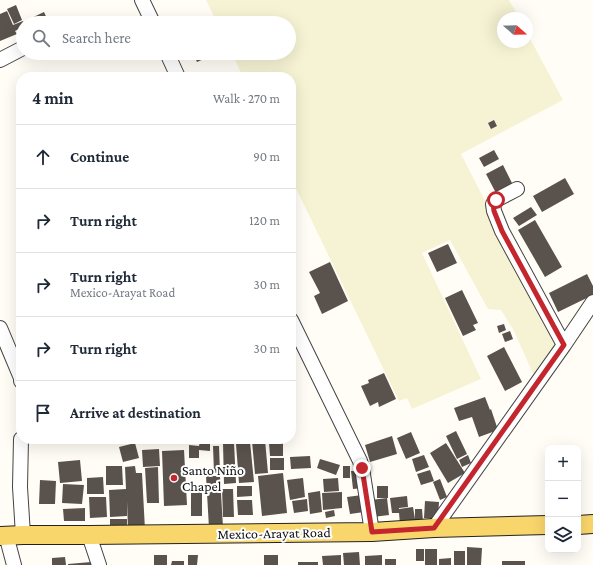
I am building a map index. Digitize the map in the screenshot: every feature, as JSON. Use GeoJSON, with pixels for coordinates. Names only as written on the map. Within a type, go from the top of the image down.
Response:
{"type":"FeatureCollection","features":[{"type":"Feature","properties":{"kind":"main road"},"geometry":{"type":"LineString","coordinates":[[581,525],[593,524]]}},
{"type":"Feature","properties":{"kind":"main road","name":"Mexico-Arayat Road"},"geometry":{"type":"LineString","coordinates":[[10,535],[372,532],[434,528],[545,525]]}},
{"type":"Feature","properties":{"kind":"street"},"geometry":{"type":"LineString","coordinates":[[142,0],[150,16]]}},
{"type":"Feature","properties":{"kind":"street"},"geometry":{"type":"LineString","coordinates":[[0,60],[16,52]]}},
{"type":"Feature","properties":{"kind":"street"},"geometry":{"type":"LineString","coordinates":[[170,60],[176,72]]}},
{"type":"Feature","properties":{"kind":"street"},"geometry":{"type":"LineString","coordinates":[[517,189],[496,200],[493,204],[494,211],[502,231],[564,345]]}},
{"type":"Feature","properties":{"kind":"street"},"geometry":{"type":"LineString","coordinates":[[434,528],[592,305]]}},
{"type":"Feature","properties":{"kind":"street"},"geometry":{"type":"LineString","coordinates":[[0,328],[16,366]]}},
{"type":"Feature","properties":{"kind":"street"},"geometry":{"type":"LineString","coordinates":[[296,330],[360,461],[372,532]]}},
{"type":"Feature","properties":{"kind":"street"},"geometry":{"type":"LineString","coordinates":[[14,565],[10,535],[20,487],[21,444]]}},
{"type":"Feature","properties":{"kind":"street"},"geometry":{"type":"LineString","coordinates":[[89,535],[99,565]]}},
{"type":"Feature","properties":{"kind":"shaded area"},"geometry":{"type":"Polygon","coordinates":[[[206,0],[509,0],[516,12],[497,12],[497,48],[533,48],[533,44],[563,100],[461,154],[561,349],[539,387],[514,331],[501,310],[488,309],[450,240],[422,253],[481,379],[412,409],[407,398],[399,401],[296,188],[296,72],[241,72],[235,60],[296,60],[296,16],[214,16],[206,0]]]}},
{"type":"Feature","properties":{"kind":"building"},"geometry":{"type":"Polygon","coordinates":[[[16,5],[20,16],[16,16],[16,23],[14,24],[7,9],[16,5]]]}},
{"type":"Feature","properties":{"kind":"building"},"geometry":{"type":"Polygon","coordinates":[[[7,11],[13,25],[16,24],[16,34],[0,41],[0,14],[7,11]]]}},
{"type":"Feature","properties":{"kind":"building"},"geometry":{"type":"Polygon","coordinates":[[[44,12],[46,16],[36,16],[44,12]]]}},
{"type":"Feature","properties":{"kind":"building"},"geometry":{"type":"Polygon","coordinates":[[[494,120],[497,126],[491,129],[488,123],[494,120]]]}},
{"type":"Feature","properties":{"kind":"building"},"geometry":{"type":"Polygon","coordinates":[[[494,150],[499,159],[484,167],[479,158],[494,150]]]}},
{"type":"Feature","properties":{"kind":"building"},"geometry":{"type":"Polygon","coordinates":[[[503,165],[514,187],[497,195],[486,174],[503,165]]]}},
{"type":"Feature","properties":{"kind":"building"},"geometry":{"type":"Polygon","coordinates":[[[565,178],[574,194],[542,212],[533,196],[565,178]]]}},
{"type":"Feature","properties":{"kind":"building"},"geometry":{"type":"Polygon","coordinates":[[[531,207],[537,215],[519,226],[513,218],[531,207]]]}},
{"type":"Feature","properties":{"kind":"building"},"geometry":{"type":"Polygon","coordinates":[[[535,220],[562,267],[545,277],[518,230],[535,220]]]}},
{"type":"Feature","properties":{"kind":"building"},"geometry":{"type":"Polygon","coordinates":[[[448,244],[457,263],[437,272],[428,253],[448,244]]]}},
{"type":"Feature","properties":{"kind":"building"},"geometry":{"type":"Polygon","coordinates":[[[330,262],[348,301],[322,314],[314,296],[320,293],[309,272],[330,262]]]}},
{"type":"Feature","properties":{"kind":"building"},"geometry":{"type":"Polygon","coordinates":[[[587,274],[593,286],[593,295],[558,312],[549,293],[587,274]]]}},
{"type":"Feature","properties":{"kind":"building"},"geometry":{"type":"Polygon","coordinates":[[[462,290],[478,323],[473,325],[476,330],[463,336],[445,298],[462,290]]]}},
{"type":"Feature","properties":{"kind":"building"},"geometry":{"type":"Polygon","coordinates":[[[504,324],[506,330],[499,333],[497,326],[504,324]]]}},
{"type":"Feature","properties":{"kind":"building"},"geometry":{"type":"Polygon","coordinates":[[[510,331],[513,339],[505,342],[502,334],[510,331]]]}},
{"type":"Feature","properties":{"kind":"building"},"geometry":{"type":"Polygon","coordinates":[[[504,347],[522,382],[505,391],[487,356],[504,347]]]}},
{"type":"Feature","properties":{"kind":"building"},"geometry":{"type":"Polygon","coordinates":[[[384,373],[396,399],[379,407],[378,402],[370,406],[361,386],[369,383],[368,380],[384,373]]]}},
{"type":"Feature","properties":{"kind":"building"},"geometry":{"type":"Polygon","coordinates":[[[485,397],[498,430],[479,437],[472,417],[459,421],[454,408],[485,397]]]}},
{"type":"Feature","properties":{"kind":"building"},"geometry":{"type":"Polygon","coordinates":[[[456,431],[467,454],[457,459],[446,436],[456,431]]]}},
{"type":"Feature","properties":{"kind":"building"},"geometry":{"type":"Polygon","coordinates":[[[411,432],[420,453],[406,459],[397,438],[411,432]]]}},
{"type":"Feature","properties":{"kind":"building"},"geometry":{"type":"Polygon","coordinates":[[[392,436],[397,454],[370,462],[365,445],[392,436]]]}},
{"type":"Feature","properties":{"kind":"building"},"geometry":{"type":"Polygon","coordinates":[[[446,443],[465,473],[448,483],[430,453],[446,443]]]}},
{"type":"Feature","properties":{"kind":"building"},"geometry":{"type":"Polygon","coordinates":[[[135,444],[139,458],[123,462],[119,447],[135,444]]]}},
{"type":"Feature","properties":{"kind":"building"},"geometry":{"type":"Polygon","coordinates":[[[199,444],[210,444],[210,451],[199,450],[199,458],[189,458],[189,445],[199,446],[199,444]]]}},
{"type":"Feature","properties":{"kind":"building"},"geometry":{"type":"Polygon","coordinates":[[[223,444],[234,444],[236,483],[224,484],[223,444]]]}},
{"type":"Feature","properties":{"kind":"building"},"geometry":{"type":"Polygon","coordinates":[[[236,444],[250,444],[254,482],[239,483],[236,444]]]}},
{"type":"Feature","properties":{"kind":"building"},"geometry":{"type":"Polygon","coordinates":[[[252,444],[265,444],[268,473],[255,474],[252,444]]]}},
{"type":"Feature","properties":{"kind":"building"},"geometry":{"type":"Polygon","coordinates":[[[269,444],[283,444],[283,456],[270,456],[269,444]]]}},
{"type":"Feature","properties":{"kind":"building"},"geometry":{"type":"Polygon","coordinates":[[[213,446],[219,446],[220,472],[214,473],[213,446]]]}},
{"type":"Feature","properties":{"kind":"building"},"geometry":{"type":"Polygon","coordinates":[[[159,449],[160,466],[143,467],[142,450],[159,449]]]}},
{"type":"Feature","properties":{"kind":"building","name":"Santo Niño Chapel"},"geometry":{"type":"Polygon","coordinates":[[[184,450],[187,505],[164,506],[162,451],[184,450]]]}},
{"type":"Feature","properties":{"kind":"building"},"geometry":{"type":"Polygon","coordinates":[[[424,455],[429,467],[416,472],[412,459],[424,455]]]}},
{"type":"Feature","properties":{"kind":"building"},"geometry":{"type":"Polygon","coordinates":[[[468,455],[471,463],[462,467],[459,460],[468,455]]]}},
{"type":"Feature","properties":{"kind":"building"},"geometry":{"type":"Polygon","coordinates":[[[310,456],[311,468],[291,469],[290,457],[310,456]]]}},
{"type":"Feature","properties":{"kind":"building"},"geometry":{"type":"Polygon","coordinates":[[[270,458],[284,458],[284,470],[270,470],[270,458]]]}},
{"type":"Feature","properties":{"kind":"building"},"geometry":{"type":"Polygon","coordinates":[[[320,459],[340,465],[336,475],[317,468],[320,459]]]}},
{"type":"Feature","properties":{"kind":"building"},"geometry":{"type":"Polygon","coordinates":[[[80,460],[82,481],[60,483],[58,462],[80,460]]]}},
{"type":"Feature","properties":{"kind":"building"},"geometry":{"type":"Polygon","coordinates":[[[106,466],[122,466],[123,485],[106,485],[106,466]]]}},
{"type":"Feature","properties":{"kind":"building"},"geometry":{"type":"Polygon","coordinates":[[[135,466],[136,473],[142,473],[145,530],[128,531],[127,501],[127,516],[110,517],[109,490],[126,489],[125,467],[135,466]]]}},
{"type":"Feature","properties":{"kind":"building"},"geometry":{"type":"Polygon","coordinates":[[[343,466],[350,466],[350,478],[343,478],[343,466]]]}},
{"type":"Feature","properties":{"kind":"building"},"geometry":{"type":"Polygon","coordinates":[[[158,467],[159,503],[147,503],[145,468],[158,467]]]}},
{"type":"Feature","properties":{"kind":"building"},"geometry":{"type":"Polygon","coordinates":[[[430,470],[434,481],[421,485],[417,474],[430,470]]]}},
{"type":"Feature","properties":{"kind":"building"},"geometry":{"type":"Polygon","coordinates":[[[351,471],[362,471],[363,488],[353,489],[351,471]]]}},
{"type":"Feature","properties":{"kind":"building"},"geometry":{"type":"Polygon","coordinates":[[[283,473],[287,513],[262,516],[258,476],[283,473]]]}},
{"type":"Feature","properties":{"kind":"building"},"geometry":{"type":"Polygon","coordinates":[[[206,476],[220,476],[223,527],[209,528],[206,476]]]}},
{"type":"Feature","properties":{"kind":"building"},"geometry":{"type":"Polygon","coordinates":[[[103,477],[104,494],[87,494],[87,478],[103,477]]]}},
{"type":"Feature","properties":{"kind":"building"},"geometry":{"type":"Polygon","coordinates":[[[303,478],[305,497],[290,500],[287,480],[303,478]]]}},
{"type":"Feature","properties":{"kind":"building"},"geometry":{"type":"Polygon","coordinates":[[[338,478],[339,491],[324,492],[323,479],[338,478]]]}},
{"type":"Feature","properties":{"kind":"building"},"geometry":{"type":"Polygon","coordinates":[[[440,479],[447,497],[440,500],[433,482],[440,479]]]}},
{"type":"Feature","properties":{"kind":"building"},"geometry":{"type":"Polygon","coordinates":[[[40,480],[56,481],[55,504],[39,504],[40,480]]]}},
{"type":"Feature","properties":{"kind":"building"},"geometry":{"type":"Polygon","coordinates":[[[63,484],[84,485],[82,504],[62,503],[63,484]]]}},
{"type":"Feature","properties":{"kind":"building"},"geometry":{"type":"Polygon","coordinates":[[[191,486],[202,486],[202,516],[191,516],[191,486]]]}},
{"type":"Feature","properties":{"kind":"building"},"geometry":{"type":"Polygon","coordinates":[[[237,486],[252,486],[252,496],[237,497],[237,486]]]}},
{"type":"Feature","properties":{"kind":"building"},"geometry":{"type":"Polygon","coordinates":[[[377,486],[388,486],[388,498],[377,498],[377,486]]]}},
{"type":"Feature","properties":{"kind":"building"},"geometry":{"type":"Polygon","coordinates":[[[222,489],[233,489],[234,517],[223,517],[222,489]]]}},
{"type":"Feature","properties":{"kind":"building"},"geometry":{"type":"Polygon","coordinates":[[[320,491],[322,512],[310,514],[308,493],[320,491]]]}},
{"type":"Feature","properties":{"kind":"building"},"geometry":{"type":"Polygon","coordinates":[[[342,492],[342,508],[323,510],[322,493],[342,492]]]}},
{"type":"Feature","properties":{"kind":"building"},"geometry":{"type":"Polygon","coordinates":[[[362,495],[364,512],[350,514],[347,497],[362,495]]]}},
{"type":"Feature","properties":{"kind":"building"},"geometry":{"type":"Polygon","coordinates":[[[407,496],[408,507],[399,509],[413,507],[415,519],[415,509],[422,509],[423,521],[400,524],[399,513],[392,513],[390,498],[407,496]]]}},
{"type":"Feature","properties":{"kind":"building"},"geometry":{"type":"Polygon","coordinates":[[[89,497],[106,497],[107,517],[90,518],[89,497]]]}},
{"type":"Feature","properties":{"kind":"building"},"geometry":{"type":"Polygon","coordinates":[[[387,498],[389,515],[373,517],[371,500],[387,498]]]}},
{"type":"Feature","properties":{"kind":"building"},"geometry":{"type":"Polygon","coordinates":[[[307,499],[308,511],[294,513],[292,501],[307,499]]]}},
{"type":"Feature","properties":{"kind":"building"},"geometry":{"type":"Polygon","coordinates":[[[237,500],[252,500],[253,515],[238,515],[237,500]]]}},
{"type":"Feature","properties":{"kind":"building"},"geometry":{"type":"Polygon","coordinates":[[[425,501],[439,502],[438,519],[424,518],[425,501]]]}},
{"type":"Feature","properties":{"kind":"building"},"geometry":{"type":"Polygon","coordinates":[[[85,508],[85,521],[64,521],[63,509],[85,508]]]}},
{"type":"Feature","properties":{"kind":"building"},"geometry":{"type":"Polygon","coordinates":[[[334,510],[335,516],[326,518],[325,512],[334,510]]]}},
{"type":"Feature","properties":{"kind":"building"},"geometry":{"type":"Polygon","coordinates":[[[110,519],[127,519],[127,533],[110,533],[110,519]]]}},
{"type":"Feature","properties":{"kind":"building"},"geometry":{"type":"Polygon","coordinates":[[[467,547],[482,548],[481,565],[467,565],[467,547]]]}},
{"type":"Feature","properties":{"kind":"building"},"geometry":{"type":"Polygon","coordinates":[[[416,549],[424,549],[424,561],[416,561],[416,549]]]}},
{"type":"Feature","properties":{"kind":"building"},"geometry":{"type":"Polygon","coordinates":[[[425,549],[437,549],[437,565],[425,565],[425,549]]]}},
{"type":"Feature","properties":{"kind":"building"},"geometry":{"type":"Polygon","coordinates":[[[454,551],[465,551],[465,565],[454,565],[454,551]]]}},
{"type":"Feature","properties":{"kind":"building"},"geometry":{"type":"Polygon","coordinates":[[[359,552],[360,565],[344,565],[343,553],[359,552]]]}},
{"type":"Feature","properties":{"kind":"building"},"geometry":{"type":"Polygon","coordinates":[[[154,555],[167,555],[167,565],[154,565],[154,555]]]}},
{"type":"Feature","properties":{"kind":"building"},"geometry":{"type":"Polygon","coordinates":[[[188,555],[198,555],[197,565],[188,565],[188,555]]]}},
{"type":"Feature","properties":{"kind":"building"},"geometry":{"type":"Polygon","coordinates":[[[264,555],[278,555],[278,565],[264,565],[264,555]]]}},
{"type":"Feature","properties":{"kind":"building"},"geometry":{"type":"Polygon","coordinates":[[[341,555],[341,565],[323,565],[322,556],[341,555]]]}},
{"type":"Feature","properties":{"kind":"building"},"geometry":{"type":"Polygon","coordinates":[[[382,555],[382,565],[365,565],[365,556],[382,555]]]}},
{"type":"Feature","properties":{"kind":"building"},"geometry":{"type":"Polygon","coordinates":[[[65,557],[66,565],[52,565],[52,558],[65,557]]]}},
{"type":"Feature","properties":{"kind":"building"},"geometry":{"type":"Polygon","coordinates":[[[451,558],[451,565],[439,565],[439,559],[451,558]]]}},
{"type":"Feature","properties":{"kind":"building"},"geometry":{"type":"Polygon","coordinates":[[[385,559],[396,559],[396,565],[385,565],[385,559]]]}},
{"type":"Feature","properties":{"kind":"building"},"geometry":{"type":"Polygon","coordinates":[[[172,561],[184,561],[184,565],[171,565],[172,561]]]}},
{"type":"Feature","properties":{"kind":"building"},"geometry":{"type":"Polygon","coordinates":[[[502,561],[525,561],[525,565],[502,565],[502,561]]]}},
{"type":"Feature","properties":{"kind":"building"},"geometry":{"type":"Polygon","coordinates":[[[91,562],[92,565],[68,565],[68,564],[91,562]]]}},
{"type":"Feature","properties":{"kind":"building"},"geometry":{"type":"Polygon","coordinates":[[[298,562],[318,562],[318,565],[298,565],[298,562]]]}},
{"type":"Feature","properties":{"kind":"place","name":"Santo Niño Chapel"},"geometry":{"type":"Point","coordinates":[174,478]}},
{"type":"Feature","properties":{"kind":"route"},"geometry":{"type":"LineString","coordinates":[[362,468],[372,532],[434,528],[564,345],[502,231],[494,211],[493,204],[496,200]]}}]}
